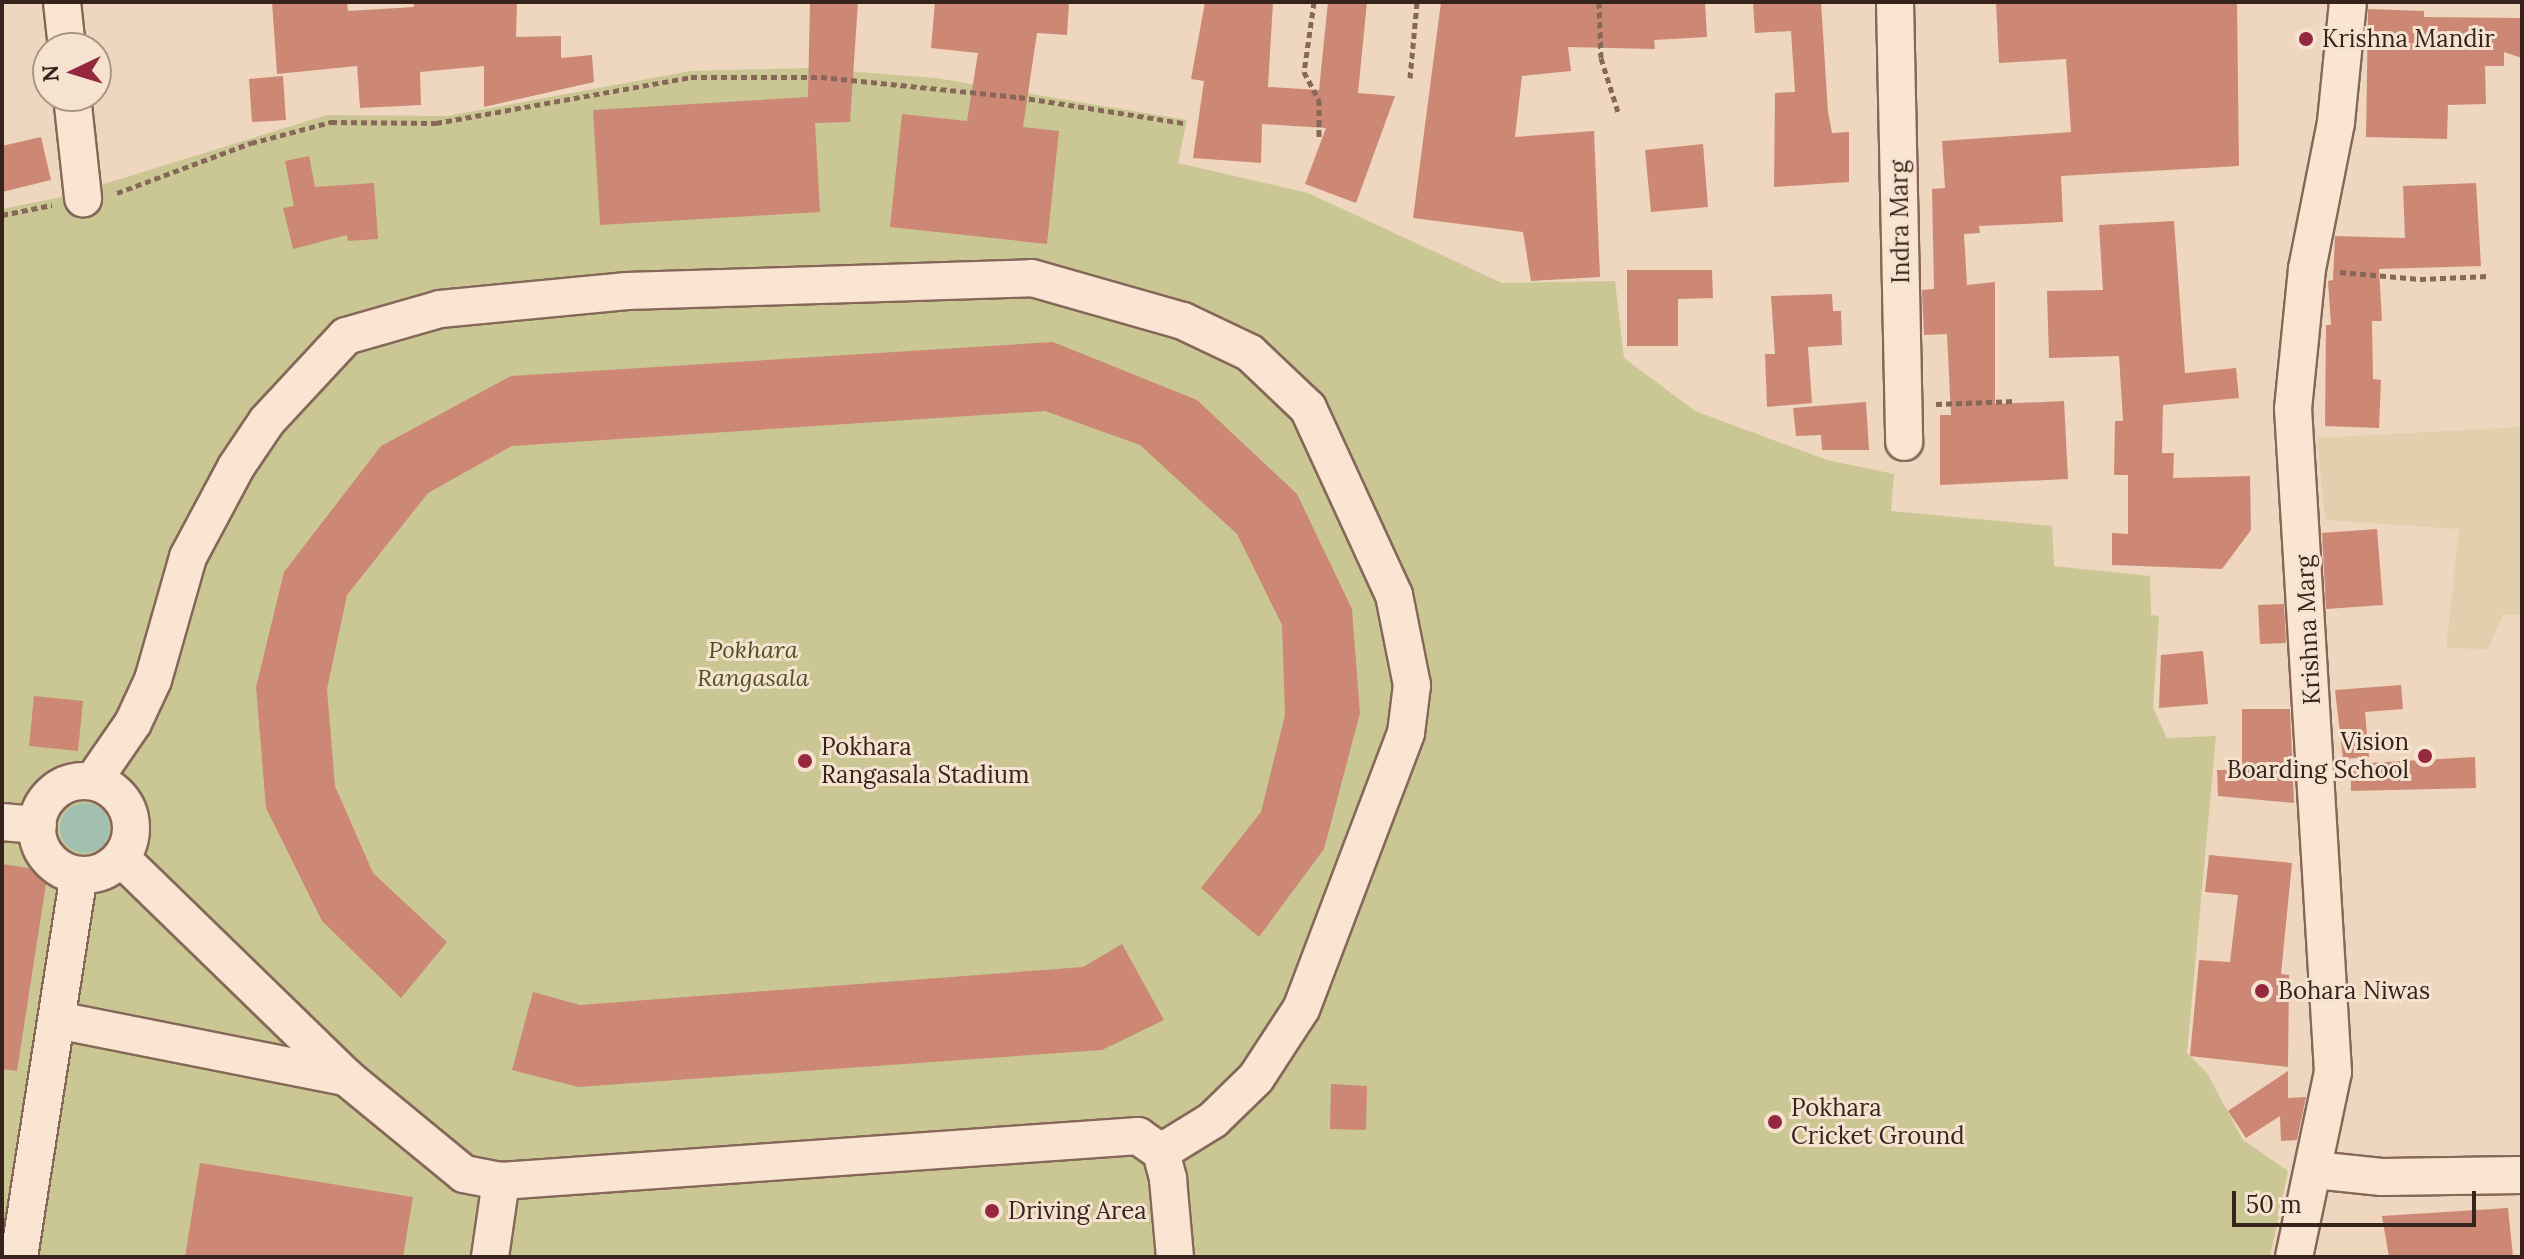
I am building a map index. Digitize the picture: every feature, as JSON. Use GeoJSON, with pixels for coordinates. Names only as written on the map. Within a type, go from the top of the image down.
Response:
{"type":"FeatureCollection","features":[{"type":"Feature","properties":{"kind":"street"},"geometry":{"type":"LineString","coordinates":[[62,2],[65,32]]}},
{"type":"Feature","properties":{"kind":"street","name":"Indra Marg"},"geometry":{"type":"LineString","coordinates":[[1895,2],[1904,442]]}},
{"type":"Feature","properties":{"kind":"street","name":"Krishna Marg"},"geometry":{"type":"LineString","coordinates":[[2294,1257],[2315,1170],[2333,1072],[2293,409],[2307,269],[2336,122],[2348,2]]}},
{"type":"Feature","properties":{"kind":"street"},"geometry":{"type":"LineString","coordinates":[[74,112],[83,198]]}},
{"type":"Feature","properties":{"kind":"street"},"geometry":{"type":"LineString","coordinates":[[93,781],[133,723],[153,680],[188,557],[236,467],[267,421],[346,336],[440,309],[627,291],[1032,278],[1183,321],[1250,353],[1308,408],[1394,595],[1412,685],[1406,733],[1301,1009],[1256,1078],[1213,1120],[1161,1152]]}},
{"type":"Feature","properties":{"kind":"street"},"geometry":{"type":"LineString","coordinates":[[78,781],[93,781],[118,795],[127,807],[131,836],[121,858],[107,870],[79,876],[52,863],[42,850],[38,825],[52,794],[78,781]]}},
{"type":"Feature","properties":{"kind":"street"},"geometry":{"type":"LineString","coordinates":[[2,822],[38,825]]}},
{"type":"Feature","properties":{"kind":"street"},"geometry":{"type":"LineString","coordinates":[[121,858],[346,1077],[464,1174],[501,1181],[1138,1136],[1161,1152],[1168,1179],[1175,1257]]}},
{"type":"Feature","properties":{"kind":"street"},"geometry":{"type":"LineString","coordinates":[[19,1257],[79,876]]}},
{"type":"Feature","properties":{"kind":"street"},"geometry":{"type":"LineString","coordinates":[[57,1020],[346,1077]]}},
{"type":"Feature","properties":{"kind":"street"},"geometry":{"type":"LineString","coordinates":[[2315,1170],[2382,1177],[2522,1175]]}},
{"type":"Feature","properties":{"kind":"street"},"geometry":{"type":"LineString","coordinates":[[490,1257],[501,1181]]}},
{"type":"Feature","properties":{"kind":"path"},"geometry":{"type":"LineString","coordinates":[[1314,2],[1304,72],[1319,100],[1319,139]]}},
{"type":"Feature","properties":{"kind":"path"},"geometry":{"type":"LineString","coordinates":[[1410,78],[1417,2]]}},
{"type":"Feature","properties":{"kind":"path"},"geometry":{"type":"LineString","coordinates":[[1599,2],[1601,58],[1618,112]]}},
{"type":"Feature","properties":{"kind":"path"},"geometry":{"type":"LineString","coordinates":[[2,215],[126,191],[251,143],[331,122],[436,123],[691,77],[821,77],[1019,97],[1184,123]]}},
{"type":"Feature","properties":{"kind":"path"},"geometry":{"type":"LineString","coordinates":[[2307,269],[2420,279],[2489,276]]}},
{"type":"Feature","properties":{"kind":"path"},"geometry":{"type":"LineString","coordinates":[[1903,405],[2016,401]]}},
{"type":"Feature","properties":{"kind":"shaded area"},"geometry":{"type":"Polygon","coordinates":[[[2522,427],[2522,614],[2503,615],[2488,649],[2446,648],[2459,529],[2325,520],[2317,438],[2522,427]]]}},
{"type":"Feature","properties":{"kind":"shaded area"},"geometry":{"type":"Polygon","coordinates":[[[85,803],[102,811],[110,828],[102,845],[85,853],[68,845],[60,828],[68,811],[85,803]]]}},
{"type":"Feature","properties":{"kind":"green space","name":"Pokhara Rangasala"},"geometry":{"type":"Polygon","coordinates":[[[807,68],[936,78],[1187,120],[1178,163],[1308,193],[1502,283],[1615,281],[1624,358],[1695,411],[1827,460],[1894,474],[1891,511],[2052,526],[2054,566],[2150,576],[2151,615],[2159,616],[2153,708],[2167,738],[2216,736],[2187,1053],[2207,1073],[2243,1140],[2288,1171],[2270,1257],[2,1257],[2,209],[62,197],[327,115],[447,116],[691,71],[807,68]]]}},
{"type":"Feature","properties":{"kind":"building"},"geometry":{"type":"Polygon","coordinates":[[[272,2],[347,2],[348,11],[414,7],[413,2],[517,2],[516,37],[561,36],[561,58],[592,55],[594,82],[484,107],[484,66],[420,72],[421,105],[360,108],[357,66],[277,74],[272,2]]]}},
{"type":"Feature","properties":{"kind":"building"},"geometry":{"type":"Polygon","coordinates":[[[810,2],[858,2],[850,122],[815,123],[820,212],[600,225],[593,110],[808,97],[810,2]]]}},
{"type":"Feature","properties":{"kind":"building"},"geometry":{"type":"Polygon","coordinates":[[[935,2],[1069,2],[1067,35],[1037,33],[1023,127],[1059,131],[1047,244],[890,227],[902,114],[967,121],[978,53],[931,48],[935,2]]]}},
{"type":"Feature","properties":{"kind":"building"},"geometry":{"type":"Polygon","coordinates":[[[1205,2],[1273,2],[1268,87],[1319,90],[1328,2],[1367,2],[1358,93],[1395,96],[1356,203],[1305,184],[1326,128],[1262,124],[1261,163],[1193,158],[1204,81],[1191,79],[1205,2]]]}},
{"type":"Feature","properties":{"kind":"building"},"geometry":{"type":"Polygon","coordinates":[[[1441,2],[1705,2],[1707,37],[1654,40],[1655,49],[1568,47],[1571,71],[1522,76],[1515,137],[1594,131],[1600,277],[1531,281],[1523,232],[1413,218],[1441,2]]]}},
{"type":"Feature","properties":{"kind":"building"},"geometry":{"type":"Polygon","coordinates":[[[1753,2],[1821,2],[1828,112],[1832,133],[1849,132],[1849,182],[1774,187],[1775,93],[1795,92],[1791,31],[1755,33],[1753,2]]]}},
{"type":"Feature","properties":{"kind":"building"},"geometry":{"type":"Polygon","coordinates":[[[1996,2],[2237,2],[2239,166],[2061,176],[2063,222],[1979,226],[1980,233],[1964,234],[1967,285],[1995,282],[1995,404],[2064,401],[2068,479],[1940,485],[1940,415],[1951,415],[1947,334],[1924,335],[1922,290],[1934,289],[1932,189],[1945,188],[1942,141],[2071,132],[2066,59],[1999,63],[1996,2]]]}},
{"type":"Feature","properties":{"kind":"building"},"geometry":{"type":"Polygon","coordinates":[[[2368,9],[2424,11],[2424,17],[2522,18],[2522,58],[2504,52],[2504,66],[2485,66],[2486,104],[2448,105],[2447,139],[2366,137],[2368,9]]]}},
{"type":"Feature","properties":{"kind":"building"},"geometry":{"type":"Polygon","coordinates":[[[283,76],[286,120],[252,122],[249,79],[283,76]]]}},
{"type":"Feature","properties":{"kind":"building"},"geometry":{"type":"Polygon","coordinates":[[[41,137],[51,180],[2,192],[2,146],[41,137]]]}},
{"type":"Feature","properties":{"kind":"building"},"geometry":{"type":"Polygon","coordinates":[[[1703,144],[1708,207],[1651,212],[1645,150],[1703,144]]]}},
{"type":"Feature","properties":{"kind":"building"},"geometry":{"type":"Polygon","coordinates":[[[309,156],[315,187],[374,183],[378,239],[348,241],[347,235],[293,249],[283,208],[294,206],[285,161],[309,156]]]}},
{"type":"Feature","properties":{"kind":"building"},"geometry":{"type":"Polygon","coordinates":[[[2476,183],[2481,266],[2379,269],[2382,321],[2372,321],[2373,379],[2381,380],[2379,428],[2325,426],[2326,325],[2331,325],[2328,281],[2333,280],[2335,236],[2405,238],[2403,186],[2476,183]]]}},
{"type":"Feature","properties":{"kind":"building"},"geometry":{"type":"Polygon","coordinates":[[[2174,221],[2185,373],[2236,368],[2239,398],[2163,405],[2162,453],[2174,453],[2173,478],[2250,476],[2251,530],[2222,569],[2112,565],[2112,533],[2128,534],[2128,475],[2114,475],[2115,421],[2123,421],[2119,356],[2049,358],[2047,291],[2103,290],[2099,225],[2174,221]]]}},
{"type":"Feature","properties":{"kind":"building"},"geometry":{"type":"Polygon","coordinates":[[[1627,270],[1712,270],[1713,298],[1678,299],[1678,346],[1627,346],[1627,270]]]}},
{"type":"Feature","properties":{"kind":"building"},"geometry":{"type":"Polygon","coordinates":[[[1832,294],[1833,311],[1841,311],[1842,345],[1808,347],[1812,403],[1767,407],[1765,354],[1775,354],[1771,296],[1832,294]]]}},
{"type":"Feature","properties":{"kind":"building"},"geometry":{"type":"Polygon","coordinates":[[[1053,342],[1197,400],[1297,494],[1352,609],[1360,713],[1324,849],[1259,937],[1201,888],[1261,812],[1285,715],[1282,625],[1237,534],[1140,445],[1045,411],[512,446],[428,493],[347,595],[327,689],[335,786],[373,873],[447,942],[401,998],[322,921],[266,808],[256,687],[284,572],[381,446],[511,376],[1053,342]]]}},
{"type":"Feature","properties":{"kind":"building"},"geometry":{"type":"Polygon","coordinates":[[[1866,402],[1869,450],[1822,450],[1821,435],[1796,436],[1793,408],[1866,402]]]}},
{"type":"Feature","properties":{"kind":"building"},"geometry":{"type":"Polygon","coordinates":[[[2377,529],[2383,605],[2326,609],[2322,533],[2377,529]]]}},
{"type":"Feature","properties":{"kind":"building"},"geometry":{"type":"Polygon","coordinates":[[[2284,604],[2286,643],[2260,644],[2258,605],[2284,604]]]}},
{"type":"Feature","properties":{"kind":"building"},"geometry":{"type":"Polygon","coordinates":[[[2203,651],[2208,704],[2159,708],[2161,655],[2203,651]]]}},
{"type":"Feature","properties":{"kind":"building"},"geometry":{"type":"Polygon","coordinates":[[[2401,685],[2403,709],[2365,712],[2369,757],[2343,759],[2335,690],[2401,685]]]}},
{"type":"Feature","properties":{"kind":"building"},"geometry":{"type":"Polygon","coordinates":[[[34,696],[83,701],[78,751],[29,746],[34,696]]]}},
{"type":"Feature","properties":{"kind":"building"},"geometry":{"type":"Polygon","coordinates":[[[2242,709],[2290,709],[2294,803],[2218,796],[2217,770],[2242,770],[2242,709]]]}},
{"type":"Feature","properties":{"kind":"building"},"geometry":{"type":"Polygon","coordinates":[[[2475,757],[2476,788],[2351,791],[2351,764],[2475,757]]]}},
{"type":"Feature","properties":{"kind":"building"},"geometry":{"type":"Polygon","coordinates":[[[2209,855],[2292,863],[2281,974],[2289,975],[2288,1067],[2190,1056],[2199,960],[2230,962],[2238,895],[2205,892],[2209,855]]]}},
{"type":"Feature","properties":{"kind":"building"},"geometry":{"type":"Polygon","coordinates":[[[2,864],[48,871],[17,1071],[2,1069],[2,864]]]}},
{"type":"Feature","properties":{"kind":"building"},"geometry":{"type":"Polygon","coordinates":[[[1122,944],[1164,1020],[1102,1050],[578,1087],[512,1070],[533,992],[580,1005],[1083,967],[1122,944]]]}},
{"type":"Feature","properties":{"kind":"building"},"geometry":{"type":"Polygon","coordinates":[[[2288,1071],[2288,1098],[2306,1097],[2297,1140],[2281,1141],[2280,1116],[2246,1138],[2228,1111],[2288,1071]]]}},
{"type":"Feature","properties":{"kind":"building"},"geometry":{"type":"Polygon","coordinates":[[[1331,1084],[1367,1086],[1366,1130],[1330,1129],[1331,1084]]]}},
{"type":"Feature","properties":{"kind":"building"},"geometry":{"type":"Polygon","coordinates":[[[200,1163],[413,1197],[403,1257],[185,1257],[200,1163]]]}},
{"type":"Feature","properties":{"kind":"building"},"geometry":{"type":"Polygon","coordinates":[[[2508,1208],[2513,1257],[2389,1257],[2382,1216],[2508,1208]]]}},
{"type":"Feature","properties":{"kind":"place","name":"Krishna Mandir"},"geometry":{"type":"Point","coordinates":[2306,39]}},
{"type":"Feature","properties":{"kind":"place","name":"Vision Boarding School"},"geometry":{"type":"Point","coordinates":[2425,756]}},
{"type":"Feature","properties":{"kind":"place","name":"Pokhara Rangasala Stadium"},"geometry":{"type":"Point","coordinates":[805,761]}},
{"type":"Feature","properties":{"kind":"place","name":"Bohara Niwas"},"geometry":{"type":"Point","coordinates":[2262,991]}},
{"type":"Feature","properties":{"kind":"place","name":"Pokhara Cricket Ground"},"geometry":{"type":"Point","coordinates":[1775,1122]}},
{"type":"Feature","properties":{"kind":"place","name":"Driving Area"},"geometry":{"type":"Point","coordinates":[992,1211]}}]}
